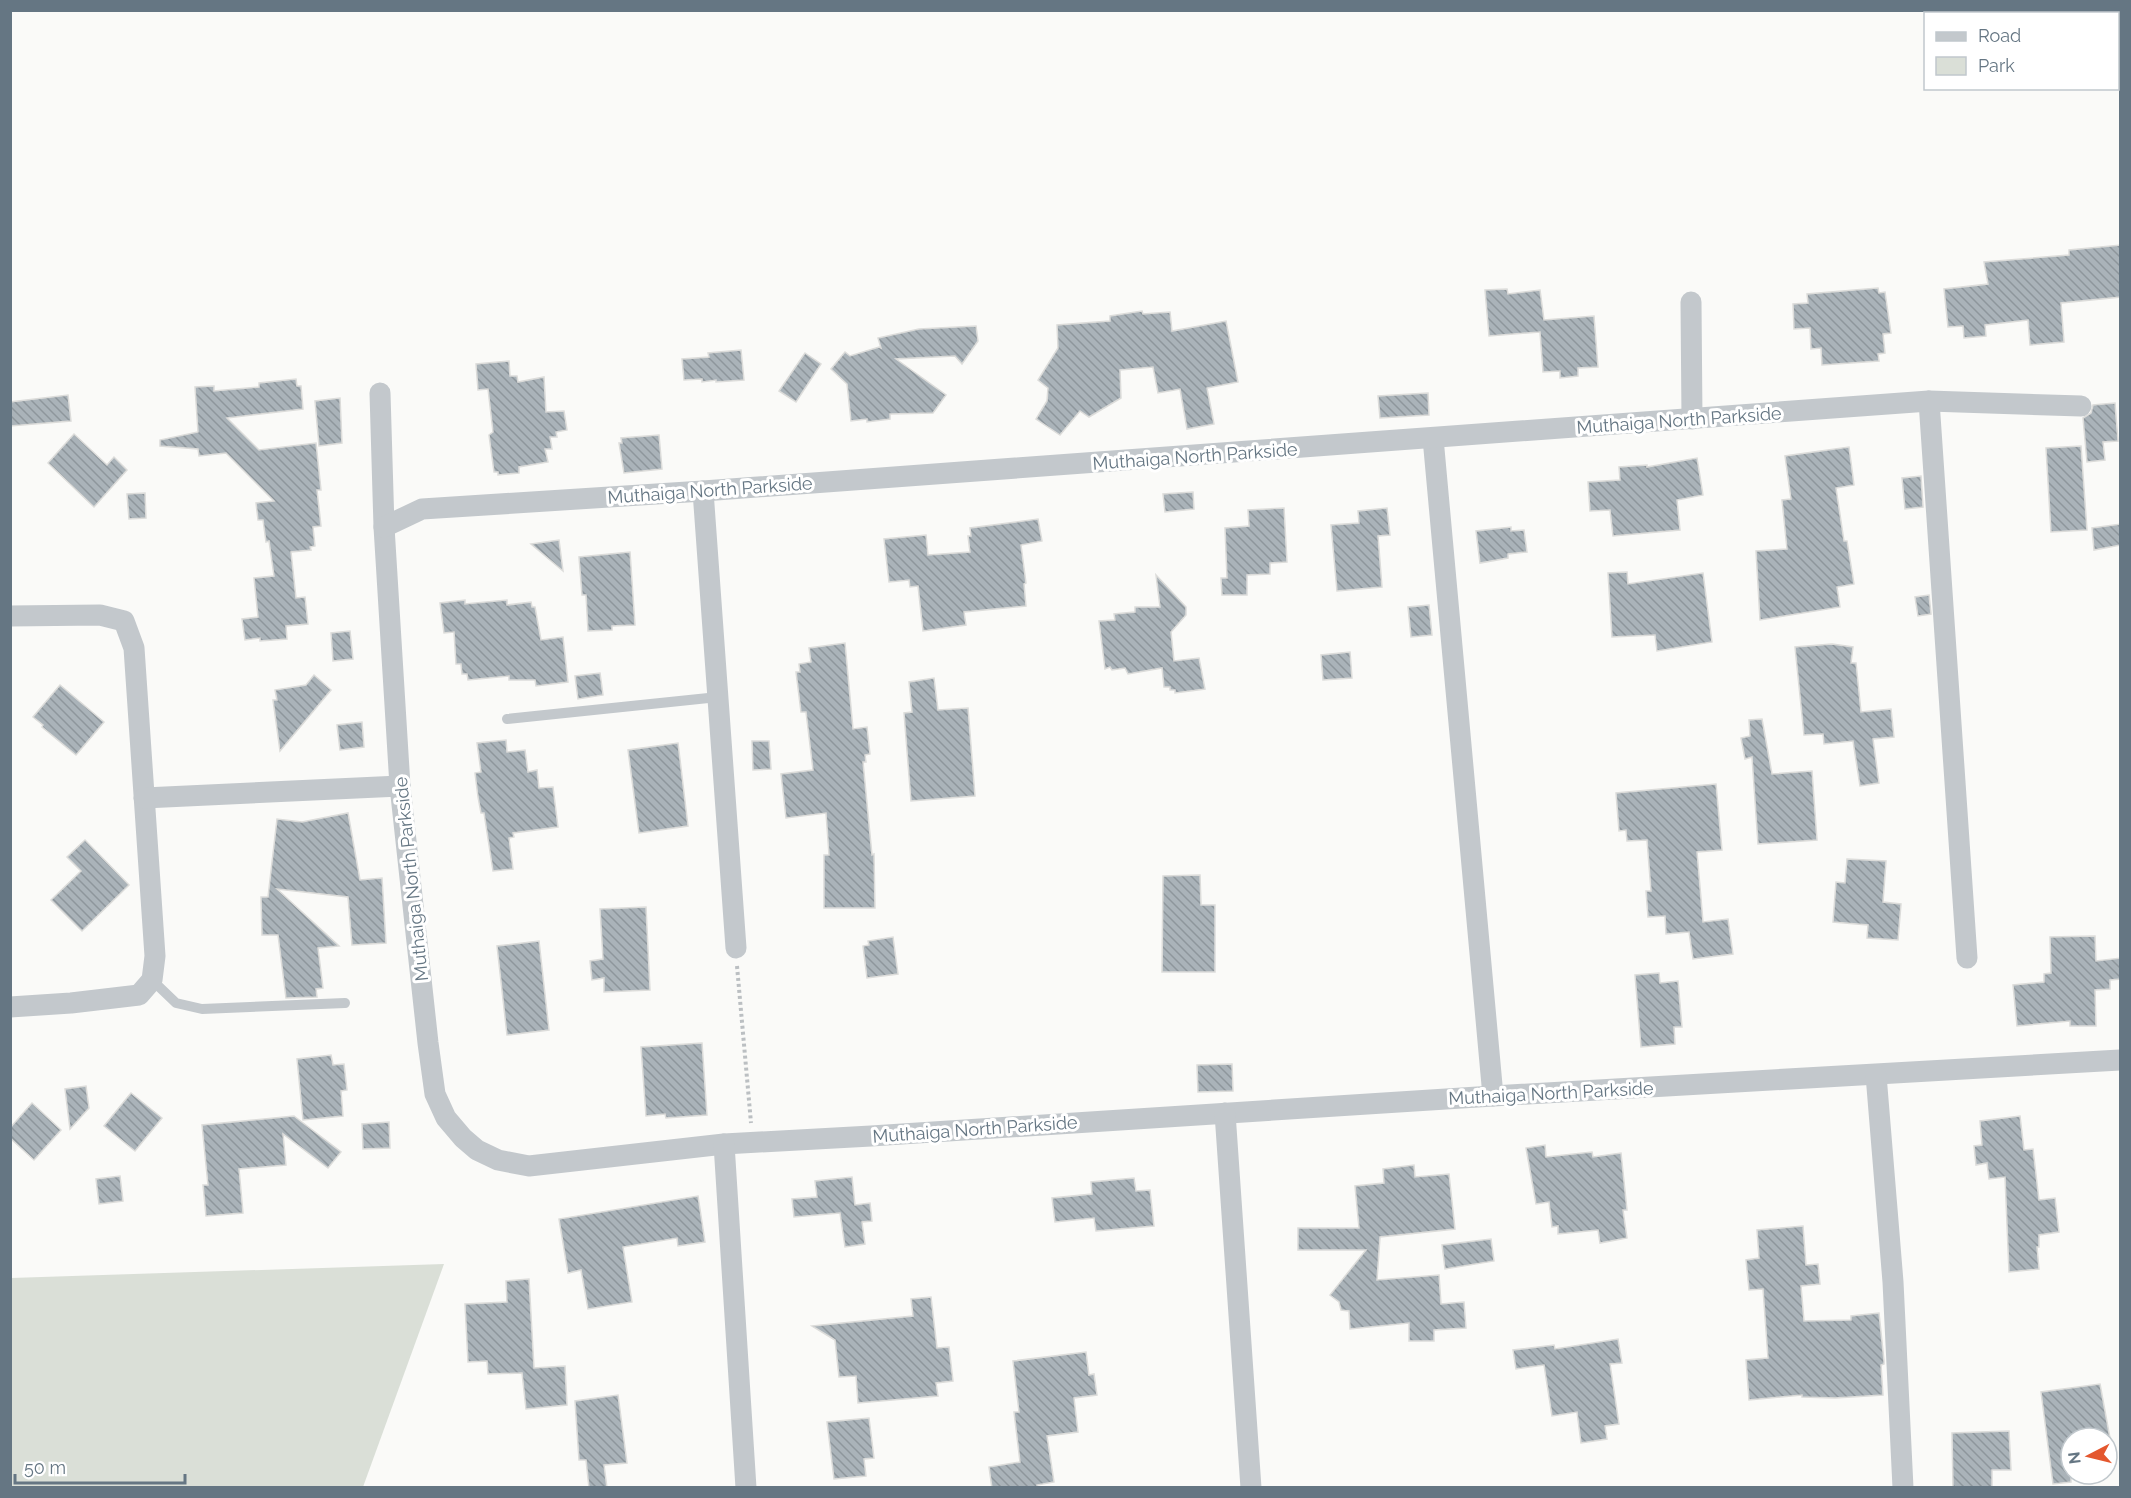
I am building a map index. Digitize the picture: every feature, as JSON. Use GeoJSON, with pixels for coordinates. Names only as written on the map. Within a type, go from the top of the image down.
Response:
{"type":"FeatureCollection","features":[{"type":"Feature","properties":{"kind":"street"},"geometry":{"type":"LineString","coordinates":[[1691,302],[1692,419]]}},
{"type":"Feature","properties":{"kind":"street"},"geometry":{"type":"LineString","coordinates":[[380,393],[384,527]]}},
{"type":"Feature","properties":{"kind":"street"},"geometry":{"type":"LineString","coordinates":[[1929,401],[1967,958]]}},
{"type":"Feature","properties":{"kind":"street","name":"Muthaiga North Parkside"},"geometry":{"type":"LineString","coordinates":[[2081,406],[1929,401],[704,491],[422,509],[384,527],[400,786],[435,1094],[446,1118],[463,1138],[477,1150],[498,1160],[529,1166],[753,1142],[2121,1060]]}},
{"type":"Feature","properties":{"kind":"street"},"geometry":{"type":"LineString","coordinates":[[1434,438],[1493,1096]]}},
{"type":"Feature","properties":{"kind":"street"},"geometry":{"type":"LineString","coordinates":[[704,491],[736,948]]}},
{"type":"Feature","properties":{"kind":"street"},"geometry":{"type":"LineString","coordinates":[[10,616],[100,615],[124,621],[134,648],[155,956],[152,980],[139,995],[10,1007]]}},
{"type":"Feature","properties":{"kind":"street"},"geometry":{"type":"LineString","coordinates":[[144,798],[400,786]]}},
{"type":"Feature","properties":{"kind":"street"},"geometry":{"type":"LineString","coordinates":[[1876,1075],[1893,1282],[1903,1488]]}},
{"type":"Feature","properties":{"kind":"street"},"geometry":{"type":"LineString","coordinates":[[1225,1113],[1251,1488]]}},
{"type":"Feature","properties":{"kind":"street"},"geometry":{"type":"LineString","coordinates":[[724,1144],[746,1488]]}},
{"type":"Feature","properties":{"kind":"lane"},"geometry":{"type":"LineString","coordinates":[[507,719],[718,697]]}},
{"type":"Feature","properties":{"kind":"lane"},"geometry":{"type":"LineString","coordinates":[[152,980],[176,1004],[202,1009],[345,1002]]}},
{"type":"Feature","properties":{"kind":"path"},"geometry":{"type":"LineString","coordinates":[[736,948],[753,1142]]}},
{"type":"Feature","properties":{"kind":"green space"},"geometry":{"type":"Polygon","coordinates":[[[444,1264],[363,1487],[11,1487],[11,1278],[444,1264]]]}},
{"type":"Feature","properties":{"kind":"building"},"geometry":{"type":"Polygon","coordinates":[[[2121,245],[2121,297],[2061,303],[2064,342],[2030,345],[2028,320],[1985,325],[1986,336],[1964,338],[1963,326],[1948,327],[1944,289],[1988,284],[1984,262],[2069,255],[2069,250],[2121,245]]]}},
{"type":"Feature","properties":{"kind":"building"},"geometry":{"type":"Polygon","coordinates":[[[1878,288],[1879,293],[1885,292],[1891,333],[1883,334],[1885,353],[1878,354],[1879,361],[1822,365],[1821,348],[1811,349],[1810,328],[1794,329],[1793,304],[1808,303],[1807,294],[1878,288]]]}},
{"type":"Feature","properties":{"kind":"building"},"geometry":{"type":"Polygon","coordinates":[[[1507,289],[1508,294],[1540,290],[1544,320],[1594,316],[1598,367],[1578,368],[1578,376],[1560,378],[1560,371],[1543,372],[1540,332],[1489,336],[1485,290],[1507,289]]]}},
{"type":"Feature","properties":{"kind":"building"},"geometry":{"type":"Polygon","coordinates":[[[1142,311],[1143,314],[1170,312],[1172,331],[1226,321],[1238,382],[1207,388],[1214,424],[1187,429],[1180,389],[1158,393],[1153,367],[1120,370],[1121,398],[1089,417],[1080,411],[1060,435],[1036,419],[1047,401],[1048,388],[1038,380],[1058,348],[1057,325],[1110,321],[1110,316],[1142,311]]]}},
{"type":"Feature","properties":{"kind":"building"},"geometry":{"type":"Polygon","coordinates":[[[976,326],[978,341],[962,364],[955,356],[896,359],[946,395],[933,413],[890,414],[890,419],[867,422],[867,419],[851,421],[847,384],[831,369],[845,352],[850,356],[881,348],[878,338],[919,329],[976,326]]]}},
{"type":"Feature","properties":{"kind":"building"},"geometry":{"type":"Polygon","coordinates":[[[741,350],[744,380],[702,382],[702,379],[684,380],[682,359],[709,357],[708,353],[741,350]]]}},
{"type":"Feature","properties":{"kind":"building"},"geometry":{"type":"Polygon","coordinates":[[[805,353],[821,364],[796,402],[779,391],[805,353]]]}},
{"type":"Feature","properties":{"kind":"building"},"geometry":{"type":"Polygon","coordinates":[[[509,361],[510,376],[517,376],[518,382],[544,377],[546,412],[564,411],[567,430],[556,432],[557,437],[550,437],[552,449],[545,449],[548,462],[519,467],[519,473],[498,475],[498,472],[494,472],[489,435],[493,432],[488,389],[478,390],[476,364],[509,361]]]}},
{"type":"Feature","properties":{"kind":"building"},"geometry":{"type":"Polygon","coordinates":[[[296,379],[297,386],[301,386],[303,409],[227,418],[259,450],[316,443],[321,490],[317,490],[321,526],[313,527],[315,546],[310,547],[311,550],[291,552],[296,598],[305,597],[308,624],[286,626],[287,639],[245,640],[242,619],[258,617],[254,578],[274,576],[269,541],[266,542],[263,520],[258,520],[256,503],[274,501],[226,453],[199,456],[198,449],[160,446],[160,440],[198,432],[195,387],[214,386],[214,391],[259,387],[259,383],[296,379]]]}},
{"type":"Feature","properties":{"kind":"building"},"geometry":{"type":"Polygon","coordinates":[[[1428,393],[1429,415],[1380,418],[1378,396],[1428,393]]]}},
{"type":"Feature","properties":{"kind":"building"},"geometry":{"type":"Polygon","coordinates":[[[68,395],[71,421],[10,426],[10,402],[68,395]]]}},
{"type":"Feature","properties":{"kind":"building"},"geometry":{"type":"Polygon","coordinates":[[[340,398],[342,443],[319,446],[315,401],[340,398]]]}},
{"type":"Feature","properties":{"kind":"building"},"geometry":{"type":"Polygon","coordinates":[[[2115,403],[2118,441],[2103,442],[2105,460],[2087,462],[2083,418],[2091,413],[2093,405],[2115,403]]]}},
{"type":"Feature","properties":{"kind":"building"},"geometry":{"type":"Polygon","coordinates":[[[74,434],[107,465],[114,457],[127,470],[94,507],[48,463],[74,434]]]}},
{"type":"Feature","properties":{"kind":"building"},"geometry":{"type":"Polygon","coordinates":[[[659,435],[662,469],[624,473],[619,443],[622,443],[621,438],[659,435]]]}},
{"type":"Feature","properties":{"kind":"building"},"geometry":{"type":"Polygon","coordinates":[[[2081,446],[2087,530],[2051,532],[2046,448],[2081,446]]]}},
{"type":"Feature","properties":{"kind":"building"},"geometry":{"type":"Polygon","coordinates":[[[1849,447],[1854,485],[1836,488],[1844,541],[1847,541],[1854,584],[1837,587],[1840,607],[1760,620],[1756,551],[1787,549],[1782,500],[1791,499],[1785,456],[1849,447]]]}},
{"type":"Feature","properties":{"kind":"building"},"geometry":{"type":"Polygon","coordinates":[[[1697,458],[1703,495],[1677,500],[1680,530],[1613,536],[1610,510],[1590,511],[1588,482],[1620,480],[1619,467],[1647,465],[1647,467],[1697,458]]]}},
{"type":"Feature","properties":{"kind":"building"},"geometry":{"type":"Polygon","coordinates":[[[1921,476],[1923,507],[1905,509],[1902,478],[1921,476]]]}},
{"type":"Feature","properties":{"kind":"building"},"geometry":{"type":"Polygon","coordinates":[[[1193,492],[1194,509],[1165,512],[1163,494],[1193,492]]]}},
{"type":"Feature","properties":{"kind":"building"},"geometry":{"type":"Polygon","coordinates":[[[145,493],[146,518],[129,519],[127,494],[145,493]]]}},
{"type":"Feature","properties":{"kind":"building"},"geometry":{"type":"Polygon","coordinates":[[[1284,508],[1287,562],[1270,563],[1270,574],[1247,575],[1247,595],[1222,595],[1221,578],[1227,578],[1225,528],[1249,526],[1248,510],[1284,508]]]}},
{"type":"Feature","properties":{"kind":"building"},"geometry":{"type":"Polygon","coordinates":[[[1387,508],[1390,535],[1378,536],[1382,587],[1337,591],[1331,525],[1359,523],[1358,511],[1387,508]]]}},
{"type":"Feature","properties":{"kind":"building"},"geometry":{"type":"Polygon","coordinates":[[[1038,519],[1042,541],[1021,545],[1026,583],[1024,584],[1026,606],[964,612],[966,625],[923,631],[918,586],[910,587],[909,580],[889,582],[884,539],[926,535],[928,555],[970,552],[968,536],[971,536],[970,528],[1038,519]]]}},
{"type":"Feature","properties":{"kind":"building"},"geometry":{"type":"Polygon","coordinates":[[[2121,524],[2121,545],[2094,550],[2092,528],[2121,524]]]}},
{"type":"Feature","properties":{"kind":"building"},"geometry":{"type":"Polygon","coordinates":[[[1511,527],[1511,531],[1524,530],[1527,552],[1508,554],[1508,558],[1480,563],[1476,531],[1511,527]]]}},
{"type":"Feature","properties":{"kind":"building"},"geometry":{"type":"Polygon","coordinates":[[[559,540],[563,571],[531,544],[559,540]]]}},
{"type":"Feature","properties":{"kind":"building"},"geometry":{"type":"Polygon","coordinates":[[[630,552],[635,625],[612,626],[612,630],[588,631],[586,595],[582,595],[579,557],[630,552]]]}},
{"type":"Feature","properties":{"kind":"building"},"geometry":{"type":"Polygon","coordinates":[[[1627,572],[1628,584],[1703,573],[1712,642],[1657,651],[1655,635],[1612,637],[1608,573],[1627,572]]]}},
{"type":"Feature","properties":{"kind":"building"},"geometry":{"type":"Polygon","coordinates":[[[1156,575],[1186,607],[1186,615],[1171,632],[1174,661],[1199,658],[1205,689],[1175,693],[1175,690],[1170,690],[1170,687],[1164,687],[1162,668],[1128,674],[1125,668],[1105,669],[1099,621],[1115,620],[1114,614],[1135,612],[1135,607],[1160,607],[1156,575]]]}},
{"type":"Feature","properties":{"kind":"building"},"geometry":{"type":"Polygon","coordinates":[[[1929,595],[1931,614],[1918,616],[1915,597],[1929,595]]]}},
{"type":"Feature","properties":{"kind":"building"},"geometry":{"type":"Polygon","coordinates":[[[465,600],[465,604],[507,600],[507,605],[531,602],[532,607],[535,607],[541,640],[563,637],[568,682],[536,686],[535,680],[509,680],[509,676],[468,680],[467,674],[462,674],[461,664],[456,664],[454,632],[444,633],[440,603],[465,600]]]}},
{"type":"Feature","properties":{"kind":"building"},"geometry":{"type":"Polygon","coordinates":[[[1429,605],[1432,635],[1411,637],[1408,607],[1429,605]]]}},
{"type":"Feature","properties":{"kind":"building"},"geometry":{"type":"Polygon","coordinates":[[[350,631],[353,659],[333,661],[331,633],[350,631]]]}},
{"type":"Feature","properties":{"kind":"building"},"geometry":{"type":"Polygon","coordinates":[[[845,643],[853,729],[867,727],[870,754],[865,755],[866,762],[863,762],[872,855],[874,854],[875,908],[824,908],[824,855],[829,855],[826,813],[786,818],[781,774],[813,770],[806,712],[801,712],[796,672],[800,672],[799,664],[811,662],[809,648],[845,643]]]}},
{"type":"Feature","properties":{"kind":"building"},"geometry":{"type":"Polygon","coordinates":[[[1832,644],[1853,647],[1851,663],[1856,663],[1861,712],[1891,709],[1894,737],[1873,739],[1879,783],[1860,786],[1853,741],[1824,744],[1823,734],[1804,735],[1795,647],[1832,644]]]}},
{"type":"Feature","properties":{"kind":"building"},"geometry":{"type":"Polygon","coordinates":[[[1350,652],[1352,678],[1323,680],[1321,655],[1350,652]]]}},
{"type":"Feature","properties":{"kind":"building"},"geometry":{"type":"Polygon","coordinates":[[[600,673],[603,695],[578,699],[575,676],[600,673]]]}},
{"type":"Feature","properties":{"kind":"building"},"geometry":{"type":"Polygon","coordinates":[[[314,675],[331,690],[280,751],[273,700],[277,700],[275,690],[306,685],[314,675]]]}},
{"type":"Feature","properties":{"kind":"building"},"geometry":{"type":"Polygon","coordinates":[[[934,678],[938,710],[968,708],[975,796],[911,801],[904,713],[912,712],[909,682],[934,678]]]}},
{"type":"Feature","properties":{"kind":"building"},"geometry":{"type":"Polygon","coordinates":[[[60,685],[104,722],[76,755],[33,717],[60,685]]]}},
{"type":"Feature","properties":{"kind":"building"},"geometry":{"type":"Polygon","coordinates":[[[1762,719],[1772,774],[1812,771],[1817,840],[1758,844],[1752,757],[1745,759],[1741,738],[1750,736],[1749,720],[1762,719]]]}},
{"type":"Feature","properties":{"kind":"building"},"geometry":{"type":"Polygon","coordinates":[[[362,722],[364,747],[340,750],[337,725],[362,722]]]}},
{"type":"Feature","properties":{"kind":"building"},"geometry":{"type":"Polygon","coordinates":[[[506,740],[507,752],[525,750],[528,772],[537,770],[539,788],[553,787],[558,827],[513,833],[514,837],[509,838],[513,869],[493,871],[475,773],[481,772],[477,743],[506,740]]]}},
{"type":"Feature","properties":{"kind":"building"},"geometry":{"type":"Polygon","coordinates":[[[752,741],[769,741],[771,769],[753,770],[752,741]]]}},
{"type":"Feature","properties":{"kind":"building"},"geometry":{"type":"Polygon","coordinates":[[[678,743],[688,826],[639,833],[628,750],[678,743]]]}},
{"type":"Feature","properties":{"kind":"building"},"geometry":{"type":"Polygon","coordinates":[[[1716,784],[1722,850],[1697,852],[1703,922],[1728,919],[1733,954],[1693,959],[1689,932],[1666,934],[1665,916],[1648,917],[1646,891],[1651,891],[1647,840],[1627,841],[1626,830],[1619,831],[1616,793],[1716,784]]]}},
{"type":"Feature","properties":{"kind":"building"},"geometry":{"type":"Polygon","coordinates":[[[348,813],[360,880],[382,878],[386,943],[352,945],[348,897],[277,889],[339,946],[318,948],[323,988],[316,989],[317,997],[286,998],[278,935],[262,935],[261,897],[268,897],[277,819],[302,822],[348,813]]]}},
{"type":"Feature","properties":{"kind":"building"},"geometry":{"type":"Polygon","coordinates":[[[85,840],[129,885],[82,931],[51,900],[81,871],[67,857],[85,840]]]}},
{"type":"Feature","properties":{"kind":"building"},"geometry":{"type":"Polygon","coordinates":[[[1847,859],[1886,861],[1883,902],[1901,904],[1898,940],[1867,938],[1868,925],[1833,922],[1836,882],[1845,883],[1847,859]]]}},
{"type":"Feature","properties":{"kind":"building"},"geometry":{"type":"Polygon","coordinates":[[[1200,875],[1201,905],[1215,905],[1215,972],[1162,972],[1163,876],[1200,875]]]}},
{"type":"Feature","properties":{"kind":"building"},"geometry":{"type":"Polygon","coordinates":[[[646,907],[650,990],[604,992],[604,978],[592,980],[590,961],[603,959],[600,909],[646,907]]]}},
{"type":"Feature","properties":{"kind":"building"},"geometry":{"type":"Polygon","coordinates":[[[2095,936],[2096,961],[2121,958],[2121,979],[2110,980],[2110,989],[2095,990],[2096,1026],[2070,1026],[2070,1021],[2017,1026],[2013,985],[2044,982],[2044,974],[2051,973],[2050,937],[2095,936]]]}},
{"type":"Feature","properties":{"kind":"building"},"geometry":{"type":"Polygon","coordinates":[[[893,937],[898,974],[867,978],[863,946],[869,945],[868,941],[893,937]]]}},
{"type":"Feature","properties":{"kind":"building"},"geometry":{"type":"Polygon","coordinates":[[[539,941],[549,1030],[507,1035],[497,946],[539,941]]]}},
{"type":"Feature","properties":{"kind":"building"},"geometry":{"type":"Polygon","coordinates":[[[1659,973],[1660,983],[1678,981],[1682,1027],[1674,1027],[1675,1044],[1641,1047],[1635,975],[1659,973]]]}},
{"type":"Feature","properties":{"kind":"building"},"geometry":{"type":"Polygon","coordinates":[[[702,1043],[707,1115],[666,1118],[665,1114],[646,1116],[641,1047],[702,1043]]]}},
{"type":"Feature","properties":{"kind":"building"},"geometry":{"type":"Polygon","coordinates":[[[331,1055],[333,1065],[344,1064],[347,1090],[341,1091],[343,1116],[303,1120],[297,1059],[331,1055]]]}},
{"type":"Feature","properties":{"kind":"building"},"geometry":{"type":"Polygon","coordinates":[[[1232,1064],[1233,1091],[1198,1092],[1197,1065],[1232,1064]]]}},
{"type":"Feature","properties":{"kind":"building"},"geometry":{"type":"Polygon","coordinates":[[[86,1086],[89,1108],[70,1129],[65,1089],[86,1086]]]}},
{"type":"Feature","properties":{"kind":"building"},"geometry":{"type":"Polygon","coordinates":[[[131,1093],[162,1118],[135,1151],[104,1126],[131,1093]]]}},
{"type":"Feature","properties":{"kind":"building"},"geometry":{"type":"Polygon","coordinates":[[[32,1103],[61,1130],[34,1160],[10,1138],[10,1128],[32,1103]]]}},
{"type":"Feature","properties":{"kind":"building"},"geometry":{"type":"Polygon","coordinates":[[[294,1116],[341,1152],[328,1168],[283,1134],[286,1165],[239,1169],[243,1213],[206,1216],[203,1185],[208,1185],[202,1125],[294,1116]]]}},
{"type":"Feature","properties":{"kind":"building"},"geometry":{"type":"Polygon","coordinates":[[[2020,1116],[2024,1150],[2033,1149],[2039,1200],[2055,1198],[2059,1232],[2039,1235],[2039,1247],[2037,1247],[2039,1269],[2009,1272],[2005,1177],[1989,1179],[1987,1163],[1976,1165],[1974,1146],[1982,1145],[1980,1121],[2020,1116]]]}},
{"type":"Feature","properties":{"kind":"building"},"geometry":{"type":"Polygon","coordinates":[[[389,1122],[390,1148],[363,1149],[362,1124],[389,1122]]]}},
{"type":"Feature","properties":{"kind":"building"},"geometry":{"type":"Polygon","coordinates":[[[1545,1145],[1546,1157],[1592,1152],[1593,1157],[1621,1153],[1627,1210],[1623,1210],[1627,1238],[1600,1243],[1598,1230],[1558,1234],[1558,1226],[1552,1227],[1549,1202],[1536,1204],[1526,1148],[1545,1145]]]}},
{"type":"Feature","properties":{"kind":"building"},"geometry":{"type":"Polygon","coordinates":[[[1414,1165],[1415,1177],[1449,1174],[1455,1229],[1380,1237],[1377,1280],[1439,1275],[1441,1304],[1464,1302],[1466,1328],[1434,1330],[1434,1341],[1409,1341],[1409,1323],[1350,1329],[1349,1311],[1341,1310],[1339,1302],[1330,1295],[1366,1250],[1298,1250],[1298,1228],[1359,1228],[1355,1186],[1384,1183],[1383,1169],[1414,1165]]]}},
{"type":"Feature","properties":{"kind":"building"},"geometry":{"type":"Polygon","coordinates":[[[120,1176],[123,1201],[99,1204],[96,1179],[120,1176]]]}},
{"type":"Feature","properties":{"kind":"building"},"geometry":{"type":"Polygon","coordinates":[[[852,1177],[855,1205],[870,1203],[872,1221],[862,1222],[865,1244],[845,1247],[840,1213],[794,1217],[792,1199],[817,1197],[815,1181],[852,1177]]]}},
{"type":"Feature","properties":{"kind":"building"},"geometry":{"type":"Polygon","coordinates":[[[1134,1178],[1136,1191],[1150,1190],[1154,1226],[1096,1231],[1094,1218],[1055,1222],[1052,1198],[1092,1194],[1091,1182],[1134,1178]]]}},
{"type":"Feature","properties":{"kind":"building"},"geometry":{"type":"Polygon","coordinates":[[[698,1196],[705,1242],[678,1246],[677,1238],[623,1247],[632,1302],[588,1309],[581,1270],[568,1273],[559,1219],[698,1196]]]}},
{"type":"Feature","properties":{"kind":"building"},"geometry":{"type":"Polygon","coordinates":[[[1803,1226],[1806,1265],[1818,1264],[1820,1284],[1801,1286],[1804,1321],[1851,1320],[1851,1316],[1879,1313],[1884,1361],[1881,1365],[1883,1395],[1835,1398],[1802,1397],[1802,1395],[1749,1400],[1746,1360],[1768,1358],[1763,1289],[1749,1290],[1746,1260],[1759,1258],[1757,1230],[1803,1226]]]}},
{"type":"Feature","properties":{"kind":"building"},"geometry":{"type":"Polygon","coordinates":[[[1491,1239],[1494,1261],[1445,1269],[1442,1245],[1491,1239]]]}},
{"type":"Feature","properties":{"kind":"building"},"geometry":{"type":"Polygon","coordinates":[[[529,1279],[534,1368],[565,1366],[567,1405],[526,1409],[522,1373],[488,1374],[487,1361],[468,1362],[465,1304],[507,1302],[506,1281],[529,1279]]]}},
{"type":"Feature","properties":{"kind":"building"},"geometry":{"type":"Polygon","coordinates":[[[931,1297],[937,1348],[949,1347],[953,1381],[936,1383],[938,1396],[858,1403],[856,1376],[839,1377],[835,1340],[812,1326],[913,1316],[911,1299],[931,1297]]]}},
{"type":"Feature","properties":{"kind":"building"},"geometry":{"type":"Polygon","coordinates":[[[1618,1339],[1622,1363],[1610,1364],[1619,1424],[1605,1426],[1607,1439],[1581,1443],[1577,1412],[1552,1416],[1544,1365],[1516,1369],[1513,1350],[1554,1345],[1555,1349],[1618,1339]]]}},
{"type":"Feature","properties":{"kind":"building"},"geometry":{"type":"Polygon","coordinates":[[[1086,1352],[1089,1375],[1094,1374],[1097,1395],[1074,1398],[1078,1432],[1047,1436],[1054,1482],[1037,1485],[1038,1488],[992,1488],[989,1467],[1020,1462],[1014,1412],[1019,1412],[1013,1361],[1086,1352]]]}},
{"type":"Feature","properties":{"kind":"building"},"geometry":{"type":"Polygon","coordinates":[[[2100,1384],[2108,1426],[2059,1426],[2059,1483],[2053,1484],[2041,1392],[2100,1384]]]}},
{"type":"Feature","properties":{"kind":"building"},"geometry":{"type":"Polygon","coordinates":[[[618,1395],[627,1463],[604,1465],[607,1488],[589,1488],[586,1460],[579,1460],[575,1401],[618,1395]]]}},
{"type":"Feature","properties":{"kind":"building"},"geometry":{"type":"Polygon","coordinates":[[[869,1418],[874,1458],[864,1459],[866,1476],[834,1479],[827,1422],[869,1418]]]}},
{"type":"Feature","properties":{"kind":"building"},"geometry":{"type":"Polygon","coordinates":[[[2009,1431],[2011,1470],[1992,1470],[1992,1488],[1953,1488],[1952,1433],[2009,1431]]]}}]}
